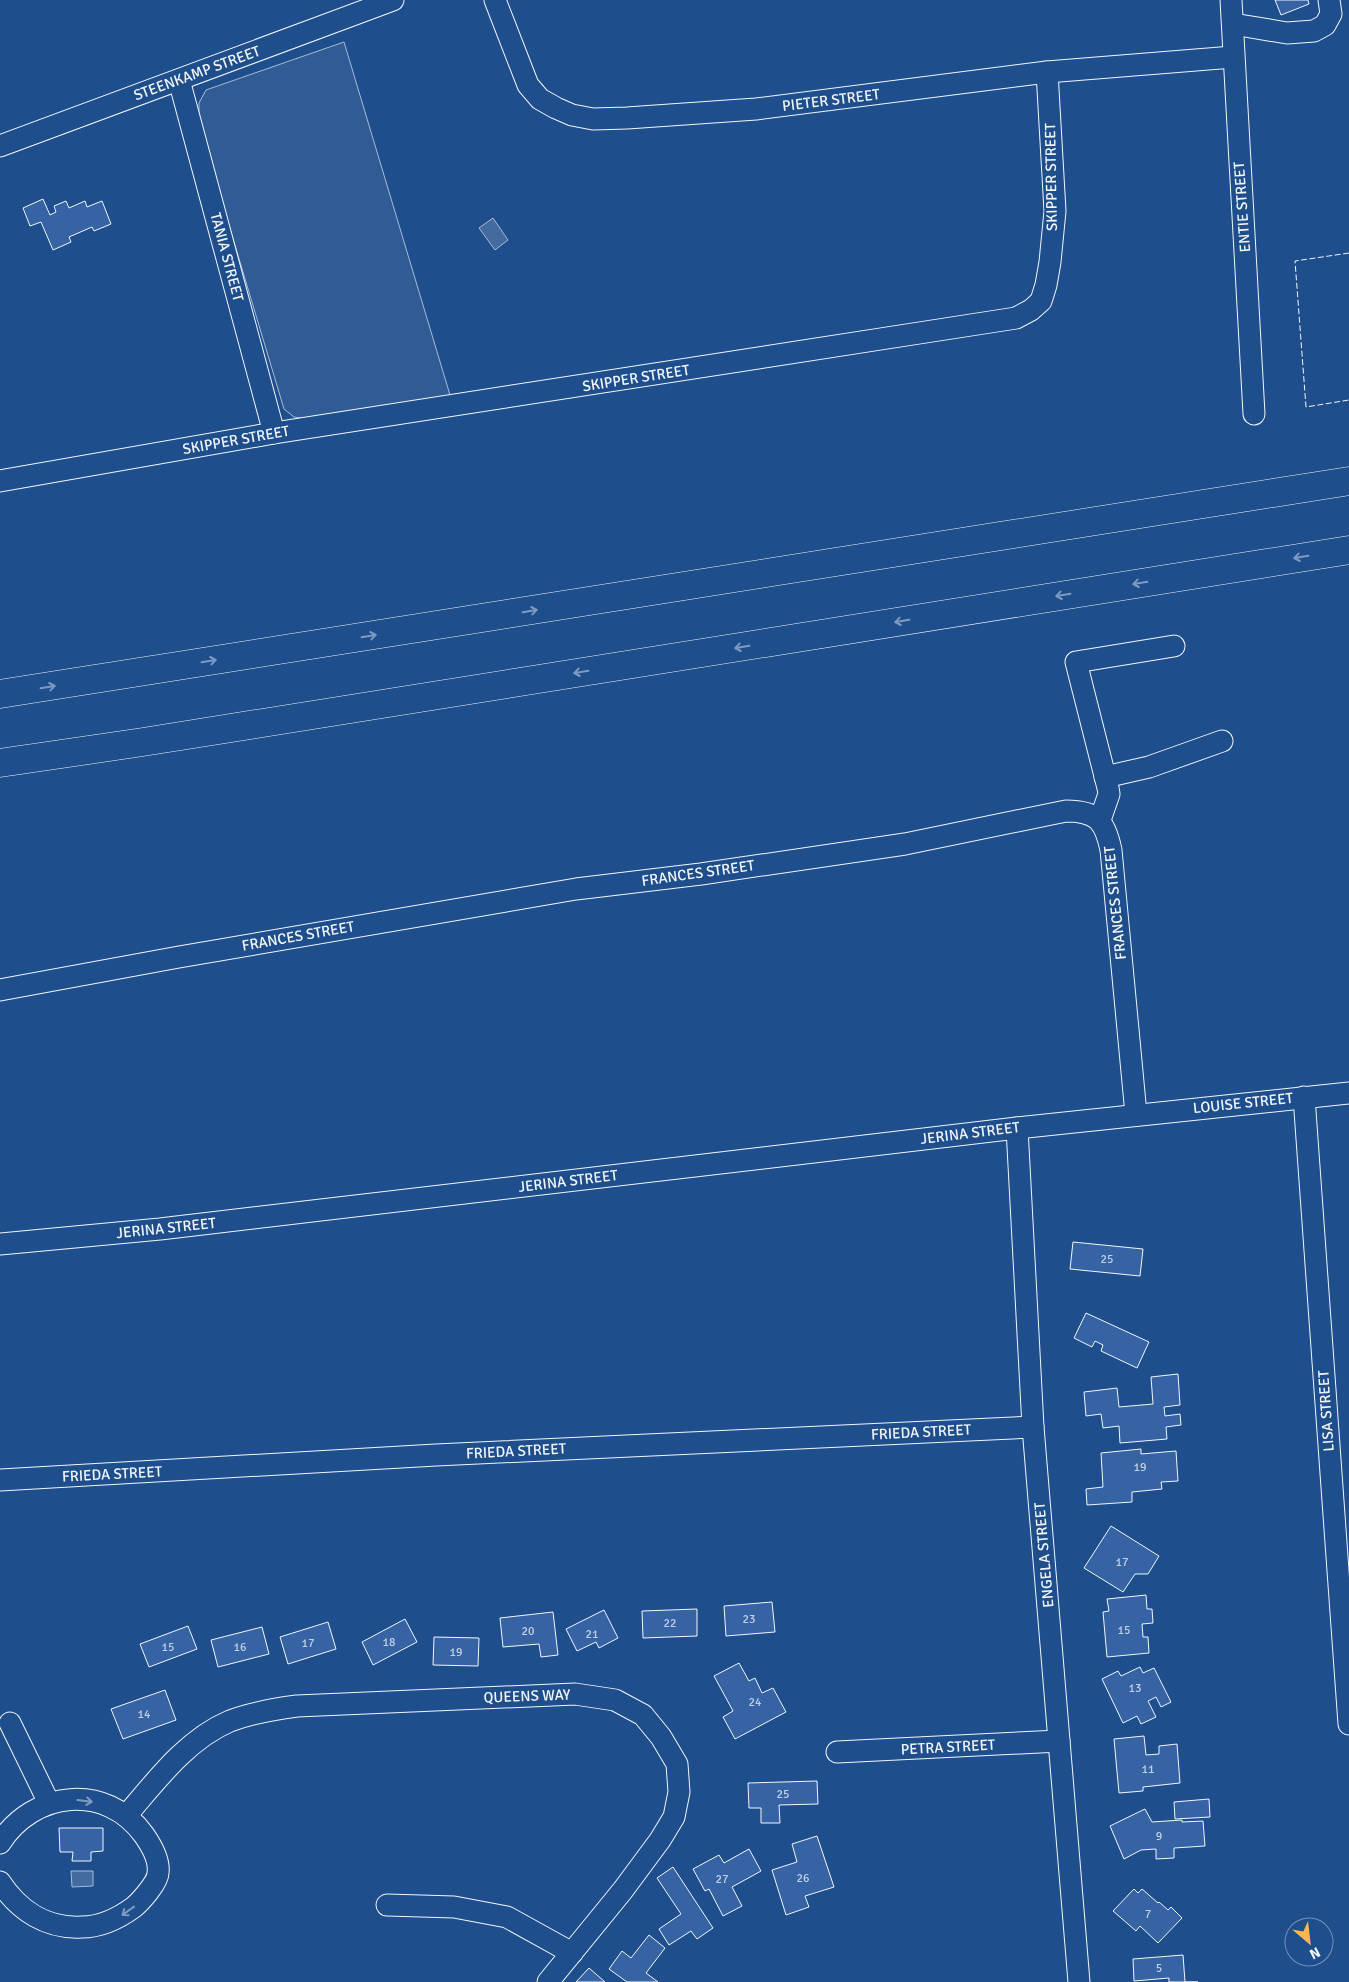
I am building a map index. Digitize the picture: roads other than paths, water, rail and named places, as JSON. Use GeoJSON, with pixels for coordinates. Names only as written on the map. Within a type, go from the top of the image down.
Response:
{"type":"FeatureCollection","features":[{"type":"Feature","properties":{"kind":"highway"},"geometry":{"type":"LineString","coordinates":[[0,694],[1349,481]]}},
{"type":"Feature","properties":{"kind":"highway"},"geometry":{"type":"LineString","coordinates":[[0,762],[143,742],[1349,550]]}},
{"type":"Feature","properties":{"kind":"street","name":"STEENKAMP STREET"},"geometry":{"type":"LineString","coordinates":[[0,146],[393,0]]}},
{"type":"Feature","properties":{"kind":"street","name":"PIETER STREET"},"geometry":{"type":"LineString","coordinates":[[495,0],[528,85],[540,99],[556,108],[572,115],[593,119],[756,109],[1048,72],[1234,57]]}},
{"type":"Feature","properties":{"kind":"street","name":"ENTIE STREET"},"geometry":{"type":"LineString","coordinates":[[1231,0],[1254,414]]}},
{"type":"Feature","properties":{"kind":"street"},"geometry":{"type":"LineString","coordinates":[[1233,24],[1287,33],[1314,31],[1325,26],[1331,14],[1329,0]]}},
{"type":"Feature","properties":{"kind":"street","name":"SKIPPER STREET"},"geometry":{"type":"LineString","coordinates":[[0,481],[274,433],[1016,318],[1031,310],[1040,301],[1046,286],[1050,262],[1054,211],[1048,72]]}},
{"type":"Feature","properties":{"kind":"street","name":"TANIA STREET"},"geometry":{"type":"LineString","coordinates":[[179,80],[274,433]]}},
{"type":"Feature","properties":{"kind":"street"},"geometry":{"type":"LineString","coordinates":[[1100,820],[1109,794],[1076,662],[1174,646]]}},
{"type":"Feature","properties":{"kind":"street"},"geometry":{"type":"LineString","coordinates":[[1105,777],[1149,768],[1222,741]]}},
{"type":"Feature","properties":{"kind":"street","name":"FRANCES STREET"},"geometry":{"type":"LineString","coordinates":[[0,990],[179,957],[576,889],[701,874],[906,844],[1066,811],[1084,811],[1100,820],[1107,832],[1111,850],[1136,1114]]}},
{"type":"Feature","properties":{"kind":"street","name":"LOUISE STREET"},"geometry":{"type":"LineString","coordinates":[[1136,1114],[1349,1093]]}},
{"type":"Feature","properties":{"kind":"street","name":"LISA STREET"},"geometry":{"type":"LineString","coordinates":[[1304,1097],[1349,1724]]}},
{"type":"Feature","properties":{"kind":"street","name":"JERINA STREET"},"geometry":{"type":"LineString","coordinates":[[0,1244],[160,1229],[1136,1114]]}},
{"type":"Feature","properties":{"kind":"street","name":"ENGELA STREET"},"geometry":{"type":"LineString","coordinates":[[1017,1128],[1033,1427],[1080,1982]]}},
{"type":"Feature","properties":{"kind":"street","name":"FRIEDA STREET"},"geometry":{"type":"LineString","coordinates":[[0,1480],[484,1453],[1033,1427]]}},
{"type":"Feature","properties":{"kind":"street","name":"QUEENS WAY"},"geometry":{"type":"LineString","coordinates":[[126,1816],[159,1778],[190,1747],[229,1722],[260,1712],[297,1706],[575,1694],[615,1700],[643,1715],[661,1737],[677,1764],[679,1792],[674,1817],[660,1840],[623,1890],[548,1982]]}},
{"type":"Feature","properties":{"kind":"street"},"geometry":{"type":"LineString","coordinates":[[10,1723],[49,1803]]}},
{"type":"Feature","properties":{"kind":"street","name":"PETRA STREET"},"geometry":{"type":"LineString","coordinates":[[837,1752],[1059,1741]]}},
{"type":"Feature","properties":{"kind":"street"},"geometry":{"type":"LineString","coordinates":[[0,1843],[19,1819],[34,1810],[49,1803],[69,1799],[89,1800],[108,1806],[126,1816],[138,1827],[156,1857],[159,1874],[144,1897],[123,1915],[107,1923],[71,1928],[36,1918],[21,1908],[8,1895],[0,1882]]}},
{"type":"Feature","properties":{"kind":"street"},"geometry":{"type":"LineString","coordinates":[[387,1905],[454,1907],[507,1916],[572,1953]]}}]}
